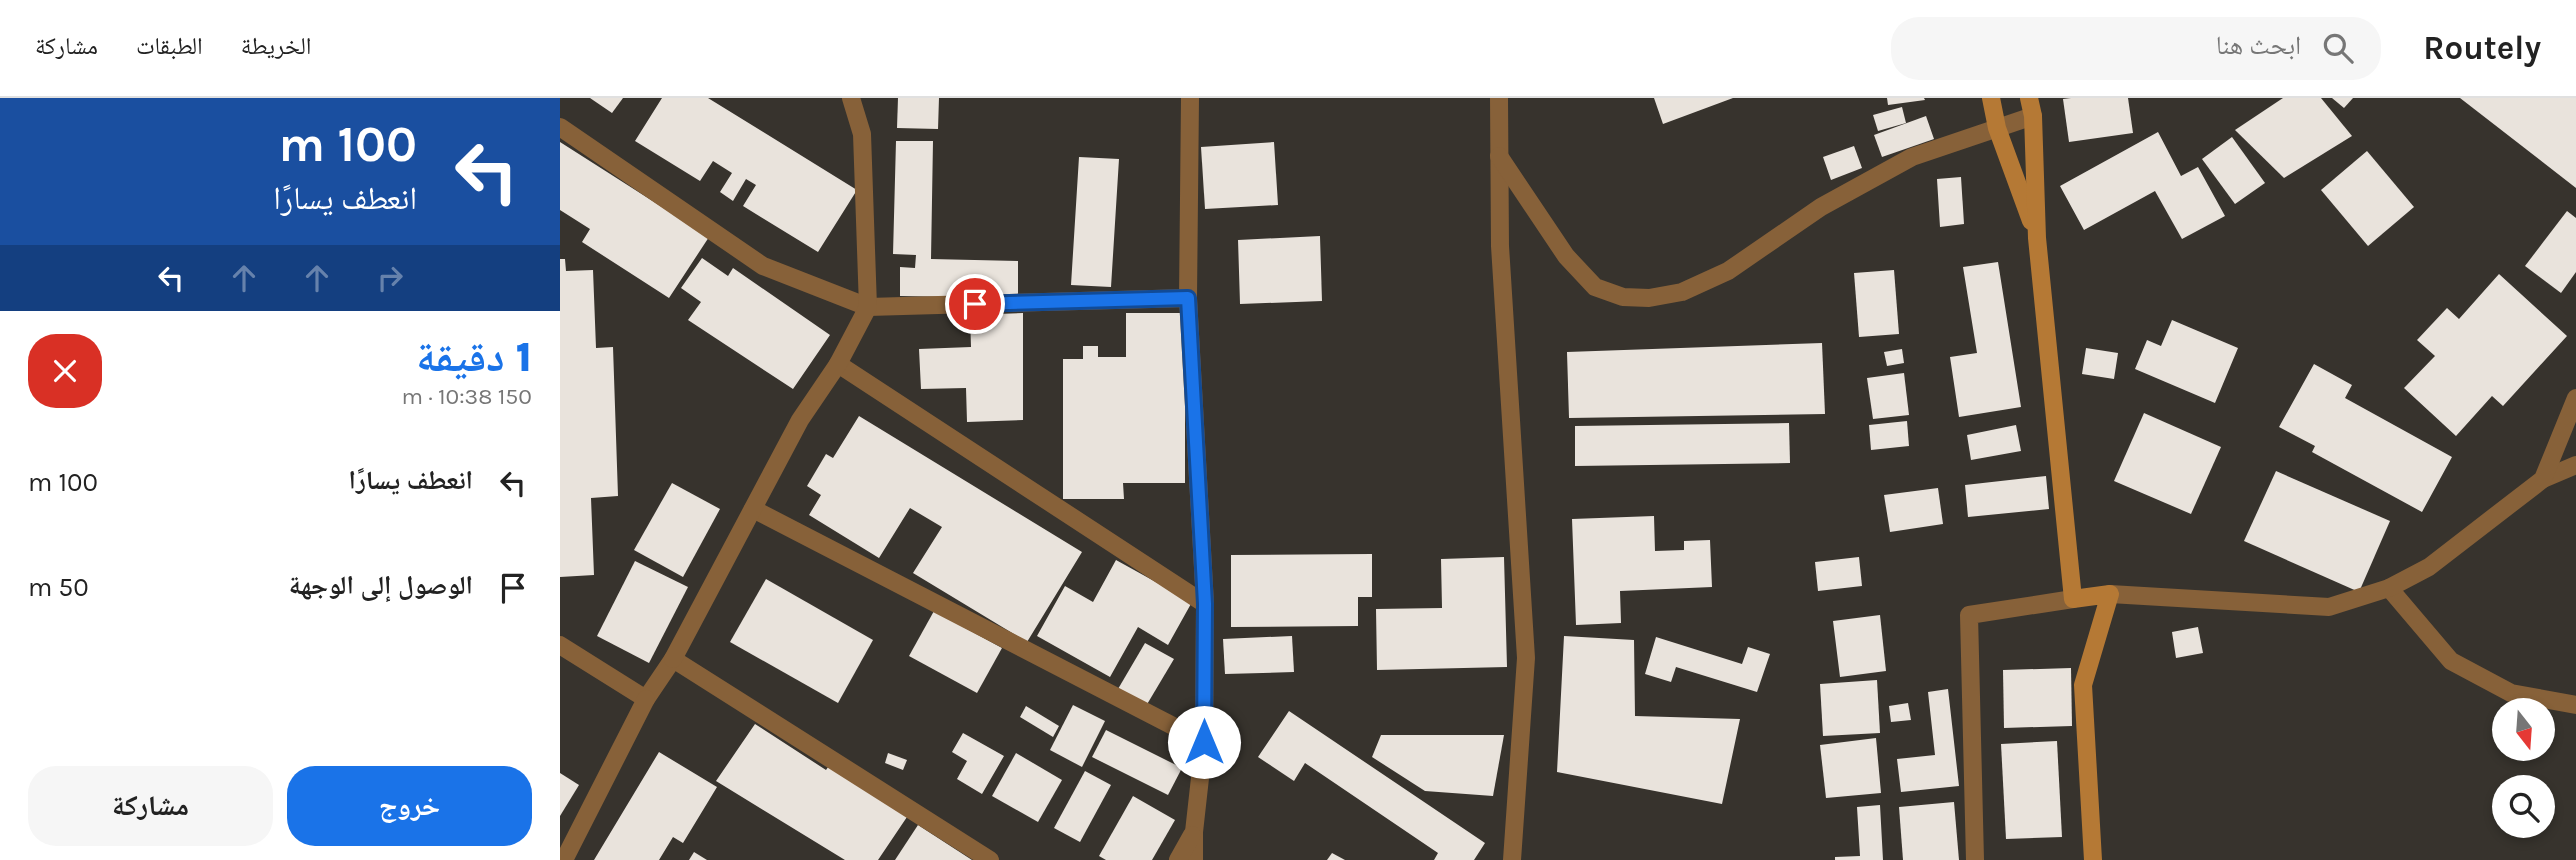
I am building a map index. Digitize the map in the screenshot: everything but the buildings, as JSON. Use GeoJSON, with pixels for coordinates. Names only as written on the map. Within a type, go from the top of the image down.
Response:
{"type":"FeatureCollection","features":[{"type":"Feature","properties":{"kind":"main road"},"geometry":{"type":"LineString","coordinates":[[1991,98],[1997,128],[2037,238]]}},
{"type":"Feature","properties":{"kind":"main road"},"geometry":{"type":"LineString","coordinates":[[2031,107],[2037,238],[2073,599],[2110,594],[2083,685],[2094,860]]}},
{"type":"Feature","properties":{"kind":"street"},"geometry":{"type":"LineString","coordinates":[[564,860],[646,699],[673,659],[800,420],[838,364],[868,307],[862,134],[851,98]]}},
{"type":"Feature","properties":{"kind":"street"},"geometry":{"type":"LineString","coordinates":[[1190,98],[1188,298],[1205,604],[1204,742],[1194,832],[1194,860]]}},
{"type":"Feature","properties":{"kind":"street"},"geometry":{"type":"LineString","coordinates":[[1499,98],[1500,246],[1526,659],[1512,860]]}},
{"type":"Feature","properties":{"kind":"street"},"geometry":{"type":"LineString","coordinates":[[1499,156],[1566,256],[1595,287],[1623,297],[1649,298],[1682,292],[1728,271],[1821,207],[1912,157],[1997,128],[2031,107]]}},
{"type":"Feature","properties":{"kind":"street"},"geometry":{"type":"LineString","coordinates":[[560,127],[762,266],[868,307],[1188,298]]}},
{"type":"Feature","properties":{"kind":"street"},"geometry":{"type":"LineString","coordinates":[[838,364],[1205,604]]}},
{"type":"Feature","properties":{"kind":"street"},"geometry":{"type":"LineString","coordinates":[[2543,479],[2576,398]]}},
{"type":"Feature","properties":{"kind":"street"},"geometry":{"type":"LineString","coordinates":[[2110,594],[2329,607],[2389,588],[2429,567],[2543,479],[2576,465]]}},
{"type":"Feature","properties":{"kind":"street"},"geometry":{"type":"LineString","coordinates":[[752,509],[1204,742]]}},
{"type":"Feature","properties":{"kind":"street"},"geometry":{"type":"LineString","coordinates":[[2389,588],[2451,661],[2511,693],[2576,705]]}},
{"type":"Feature","properties":{"kind":"street"},"geometry":{"type":"LineString","coordinates":[[1975,860],[1969,615],[2073,599]]}},
{"type":"Feature","properties":{"kind":"street"},"geometry":{"type":"LineString","coordinates":[[560,645],[646,699]]}},
{"type":"Feature","properties":{"kind":"street"},"geometry":{"type":"LineString","coordinates":[[673,659],[990,860]]}},
{"type":"Feature","properties":{"kind":"street"},"geometry":{"type":"LineString","coordinates":[[1178,860],[1194,832]]}},
{"type":"Feature","properties":{"kind":"route"},"geometry":{"type":"LineString","coordinates":[[975,304],[1188,298],[1205,604],[1204,742]]}}]}
